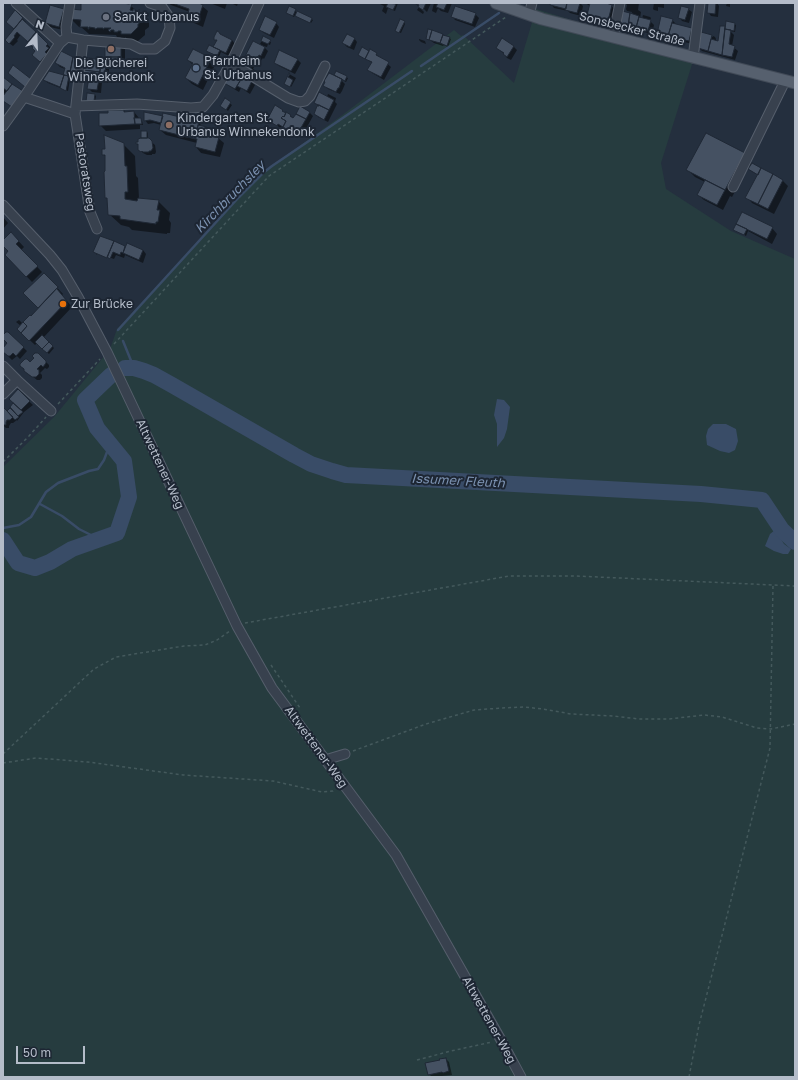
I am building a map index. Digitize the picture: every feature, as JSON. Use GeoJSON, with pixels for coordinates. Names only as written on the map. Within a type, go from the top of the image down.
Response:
{"type":"FeatureCollection","features":[{"type":"Feature","properties":{"kind":"main road","name":"Sonsbecker Straße"},"geometry":{"type":"LineString","coordinates":[[496,3],[512,9],[613,37],[790,82]]}},
{"type":"Feature","properties":{"kind":"street"},"geometry":{"type":"LineString","coordinates":[[16,3],[63,40],[84,40],[130,44],[141,49],[155,49],[165,41],[170,28],[169,17],[162,7],[150,3]]}},
{"type":"Feature","properties":{"kind":"street"},"geometry":{"type":"LineString","coordinates":[[3,126],[63,40],[70,3]]}},
{"type":"Feature","properties":{"kind":"street"},"geometry":{"type":"LineString","coordinates":[[24,97],[76,110],[137,104],[191,108],[203,107],[231,63],[259,3]]}},
{"type":"Feature","properties":{"kind":"street"},"geometry":{"type":"LineString","coordinates":[[530,14],[532,3]]}},
{"type":"Feature","properties":{"kind":"street"},"geometry":{"type":"LineString","coordinates":[[613,37],[620,3]]}},
{"type":"Feature","properties":{"kind":"street","name":"Sonsbecker Straße"},"geometry":{"type":"LineString","coordinates":[[693,58],[700,3]]}},
{"type":"Feature","properties":{"kind":"street","name":"Pastoratsweg"},"geometry":{"type":"LineString","coordinates":[[84,40],[76,110],[90,212],[96,229]]}},
{"type":"Feature","properties":{"kind":"street"},"geometry":{"type":"LineString","coordinates":[[231,63],[288,98],[299,102],[305,101],[310,96],[325,66]]}},
{"type":"Feature","properties":{"kind":"street"},"geometry":{"type":"LineString","coordinates":[[733,187],[790,82]]}},
{"type":"Feature","properties":{"kind":"street","name":"Altwettener-Weg"},"geometry":{"type":"LineString","coordinates":[[3,205],[62,270],[107,352],[272,688],[396,855],[521,1077]]}},
{"type":"Feature","properties":{"kind":"street"},"geometry":{"type":"LineString","coordinates":[[3,366],[16,380],[51,411]]}},
{"type":"Feature","properties":{"kind":"street"},"geometry":{"type":"LineString","coordinates":[[3,394],[16,380]]}},
{"type":"Feature","properties":{"kind":"street"},"geometry":{"type":"LineString","coordinates":[[325,760],[345,754]]}},
{"type":"Feature","properties":{"kind":"path"},"geometry":{"type":"LineString","coordinates":[[107,352],[269,176],[506,17],[512,9]]}},
{"type":"Feature","properties":{"kind":"path"},"geometry":{"type":"LineString","coordinates":[[3,754],[94,670],[116,657],[184,646],[205,645],[217,640],[240,625],[250,621],[510,576],[576,576],[795,586]]}},
{"type":"Feature","properties":{"kind":"path"},"geometry":{"type":"LineString","coordinates":[[689,1077],[699,1025],[770,748],[774,585]]}},
{"type":"Feature","properties":{"kind":"path"},"geometry":{"type":"LineString","coordinates":[[268,662],[303,713]]}},
{"type":"Feature","properties":{"kind":"path"},"geometry":{"type":"LineString","coordinates":[[345,754],[426,724],[474,710],[502,708],[524,707],[570,714],[639,719],[669,719],[704,715],[722,717],[757,728],[771,729],[795,724]]}},
{"type":"Feature","properties":{"kind":"path"},"geometry":{"type":"LineString","coordinates":[[3,763],[36,758],[88,762],[183,775],[273,781],[322,792],[333,791],[343,784]]}},
{"type":"Feature","properties":{"kind":"path"},"geometry":{"type":"LineString","coordinates":[[417,1060],[501,1040]]}},
{"type":"Feature","properties":{"kind":"green space"},"geometry":{"type":"Polygon","coordinates":[[[536,9],[694,58],[661,163],[666,189],[731,231],[795,259],[795,1077],[3,1077],[3,467],[54,417],[110,349],[117,329],[262,173],[341,116],[454,30],[461,36],[463,35],[514,83],[536,9]]]}},
{"type":"Feature","properties":{"kind":"water"},"geometry":{"type":"Polygon","coordinates":[[[497,399],[504,400],[510,407],[507,429],[504,438],[497,447],[497,424],[494,415],[497,399]]]}},
{"type":"Feature","properties":{"kind":"water"},"geometry":{"type":"Polygon","coordinates":[[[713,424],[726,424],[736,429],[738,441],[735,450],[729,453],[707,445],[706,436],[708,429],[713,424]]]}},
{"type":"Feature","properties":{"kind":"water"},"geometry":{"type":"Polygon","coordinates":[[[775,530],[784,544],[791,549],[788,554],[774,551],[765,546],[770,534],[775,530]]]}},
{"type":"Feature","properties":{"kind":"building","name":"Sankt Urbanus"},"geometry":{"type":"Polygon","coordinates":[[[81,3],[131,3],[130,10],[133,11],[133,9],[135,9],[135,11],[138,11],[139,9],[141,14],[143,13],[144,15],[142,15],[142,19],[144,20],[141,20],[138,27],[131,34],[121,34],[121,31],[114,32],[114,30],[111,30],[110,32],[108,30],[111,28],[80,28],[81,20],[70,19],[71,9],[81,10],[81,3]]]}},
{"type":"Feature","properties":{"kind":"building"},"geometry":{"type":"Polygon","coordinates":[[[172,3],[199,3],[203,5],[197,22],[187,18],[189,9],[172,3]]]}},
{"type":"Feature","properties":{"kind":"building"},"geometry":{"type":"Polygon","coordinates":[[[388,3],[396,4],[393,10],[386,7],[388,3]]]}},
{"type":"Feature","properties":{"kind":"building"},"geometry":{"type":"Polygon","coordinates":[[[414,3],[426,3],[423,10],[418,7],[419,5],[414,3]]]}},
{"type":"Feature","properties":{"kind":"building"},"geometry":{"type":"Polygon","coordinates":[[[438,3],[447,3],[444,10],[436,7],[438,3]]]}},
{"type":"Feature","properties":{"kind":"building"},"geometry":{"type":"Polygon","coordinates":[[[550,3],[567,3],[566,9],[550,5],[550,3]]]}},
{"type":"Feature","properties":{"kind":"building"},"geometry":{"type":"Polygon","coordinates":[[[567,3],[580,3],[577,13],[565,10],[567,3]]]}},
{"type":"Feature","properties":{"kind":"building"},"geometry":{"type":"Polygon","coordinates":[[[590,3],[606,3],[612,5],[608,21],[587,15],[590,3]]]}},
{"type":"Feature","properties":{"kind":"building"},"geometry":{"type":"Polygon","coordinates":[[[708,3],[716,3],[715,14],[707,13],[708,3]]]}},
{"type":"Feature","properties":{"kind":"building"},"geometry":{"type":"Polygon","coordinates":[[[50,5],[64,9],[59,27],[45,23],[50,5]]]}},
{"type":"Feature","properties":{"kind":"building"},"geometry":{"type":"Polygon","coordinates":[[[289,6],[296,9],[293,16],[286,13],[289,6]]]}},
{"type":"Feature","properties":{"kind":"building"},"geometry":{"type":"Polygon","coordinates":[[[455,6],[476,13],[472,24],[451,17],[455,6]]]}},
{"type":"Feature","properties":{"kind":"building"},"geometry":{"type":"Polygon","coordinates":[[[681,6],[689,8],[685,20],[678,18],[681,6]]]}},
{"type":"Feature","properties":{"kind":"building"},"geometry":{"type":"Polygon","coordinates":[[[15,10],[23,18],[14,29],[6,22],[15,10]]]}},
{"type":"Feature","properties":{"kind":"building"},"geometry":{"type":"Polygon","coordinates":[[[297,11],[312,18],[310,23],[295,16],[297,11]]]}},
{"type":"Feature","properties":{"kind":"building"},"geometry":{"type":"Polygon","coordinates":[[[622,11],[630,13],[628,26],[619,24],[622,11]]]}},
{"type":"Feature","properties":{"kind":"building"},"geometry":{"type":"Polygon","coordinates":[[[630,13],[639,16],[636,28],[628,26],[630,13]]]}},
{"type":"Feature","properties":{"kind":"building"},"geometry":{"type":"Polygon","coordinates":[[[265,16],[277,22],[270,35],[259,30],[265,16]]]}},
{"type":"Feature","properties":{"kind":"building"},"geometry":{"type":"Polygon","coordinates":[[[661,16],[673,19],[668,36],[657,34],[661,16]]]}},
{"type":"Feature","properties":{"kind":"building"},"geometry":{"type":"Polygon","coordinates":[[[639,17],[651,20],[648,31],[636,28],[639,17]]]}},
{"type":"Feature","properties":{"kind":"building"},"geometry":{"type":"Polygon","coordinates":[[[22,19],[36,32],[28,42],[17,32],[9,44],[5,40],[22,19]]]}},
{"type":"Feature","properties":{"kind":"building"},"geometry":{"type":"Polygon","coordinates":[[[400,19],[405,21],[399,33],[395,31],[400,19]]]}},
{"type":"Feature","properties":{"kind":"building"},"geometry":{"type":"Polygon","coordinates":[[[726,21],[735,23],[734,31],[725,29],[726,21]]]}},
{"type":"Feature","properties":{"kind":"building"},"geometry":{"type":"Polygon","coordinates":[[[672,23],[692,28],[689,41],[668,36],[672,23]]]}},
{"type":"Feature","properties":{"kind":"building"},"geometry":{"type":"Polygon","coordinates":[[[720,26],[725,26],[722,55],[708,51],[711,39],[718,41],[720,26]]]}},
{"type":"Feature","properties":{"kind":"building"},"geometry":{"type":"Polygon","coordinates":[[[428,29],[432,30],[429,40],[426,39],[428,29]]]}},
{"type":"Feature","properties":{"kind":"building"},"geometry":{"type":"Polygon","coordinates":[[[725,29],[731,30],[729,44],[735,46],[732,57],[722,55],[725,29]]]}},
{"type":"Feature","properties":{"kind":"building"},"geometry":{"type":"Polygon","coordinates":[[[432,30],[443,34],[440,43],[429,40],[432,30]]]}},
{"type":"Feature","properties":{"kind":"building"},"geometry":{"type":"Polygon","coordinates":[[[217,31],[232,40],[226,53],[213,47],[217,40],[214,40],[214,37],[217,31]]]}},
{"type":"Feature","properties":{"kind":"building"},"geometry":{"type":"Polygon","coordinates":[[[36,32],[48,44],[46,46],[49,48],[45,52],[47,54],[40,62],[32,55],[35,51],[32,48],[33,47],[27,43],[36,32]]]}},
{"type":"Feature","properties":{"kind":"building"},"geometry":{"type":"Polygon","coordinates":[[[701,32],[712,35],[708,51],[698,48],[701,32]]]}},
{"type":"Feature","properties":{"kind":"building"},"geometry":{"type":"Polygon","coordinates":[[[347,34],[355,38],[350,47],[342,43],[347,34]]]}},
{"type":"Feature","properties":{"kind":"building"},"geometry":{"type":"Polygon","coordinates":[[[443,35],[450,37],[447,46],[440,43],[443,35]]]}},
{"type":"Feature","properties":{"kind":"building"},"geometry":{"type":"Polygon","coordinates":[[[263,36],[271,40],[268,44],[261,41],[263,36]]]}},
{"type":"Feature","properties":{"kind":"building"},"geometry":{"type":"Polygon","coordinates":[[[502,38],[514,46],[507,57],[496,48],[502,38]]]}},
{"type":"Feature","properties":{"kind":"building"},"geometry":{"type":"Polygon","coordinates":[[[253,41],[265,47],[261,56],[259,55],[257,60],[253,58],[249,66],[242,62],[253,41]]]}},
{"type":"Feature","properties":{"kind":"building"},"geometry":{"type":"Polygon","coordinates":[[[121,44],[121,57],[105,57],[105,45],[121,44]]]}},
{"type":"Feature","properties":{"kind":"building"},"geometry":{"type":"Polygon","coordinates":[[[209,45],[220,50],[217,56],[206,51],[209,45]]]}},
{"type":"Feature","properties":{"kind":"building"},"geometry":{"type":"Polygon","coordinates":[[[362,47],[369,51],[365,59],[358,55],[362,47]]]}},
{"type":"Feature","properties":{"kind":"building"},"geometry":{"type":"Polygon","coordinates":[[[193,49],[205,55],[204,58],[210,61],[198,85],[185,78],[193,63],[187,60],[193,49]]]}},
{"type":"Feature","properties":{"kind":"building"},"geometry":{"type":"Polygon","coordinates":[[[370,49],[377,53],[376,55],[389,62],[381,77],[367,70],[372,62],[365,59],[370,49]]]}},
{"type":"Feature","properties":{"kind":"building"},"geometry":{"type":"Polygon","coordinates":[[[279,50],[298,59],[291,71],[274,63],[279,50]]]}},
{"type":"Feature","properties":{"kind":"building"},"geometry":{"type":"Polygon","coordinates":[[[61,51],[73,57],[69,76],[63,75],[65,68],[55,63],[61,51]]]}},
{"type":"Feature","properties":{"kind":"building"},"geometry":{"type":"Polygon","coordinates":[[[73,57],[79,58],[76,80],[69,79],[73,57]]]}},
{"type":"Feature","properties":{"kind":"building"},"geometry":{"type":"Polygon","coordinates":[[[84,57],[101,60],[100,72],[82,70],[84,57]]]}},
{"type":"Feature","properties":{"kind":"building"},"geometry":{"type":"Polygon","coordinates":[[[111,57],[120,57],[120,63],[113,63],[111,57]]]}},
{"type":"Feature","properties":{"kind":"building"},"geometry":{"type":"Polygon","coordinates":[[[101,60],[105,60],[104,63],[106,63],[104,80],[99,79],[101,60]]]}},
{"type":"Feature","properties":{"kind":"building"},"geometry":{"type":"Polygon","coordinates":[[[13,65],[31,79],[25,87],[8,73],[13,65]]]}},
{"type":"Feature","properties":{"kind":"building"},"geometry":{"type":"Polygon","coordinates":[[[232,69],[243,76],[235,89],[224,83],[232,69]]]}},
{"type":"Feature","properties":{"kind":"building"},"geometry":{"type":"Polygon","coordinates":[[[83,70],[100,72],[99,79],[89,78],[89,75],[82,74],[83,70]]]}},
{"type":"Feature","properties":{"kind":"building"},"geometry":{"type":"Polygon","coordinates":[[[49,71],[64,75],[60,87],[43,80],[49,71]]]}},
{"type":"Feature","properties":{"kind":"building"},"geometry":{"type":"Polygon","coordinates":[[[336,71],[347,76],[345,81],[334,75],[336,71]]]}},
{"type":"Feature","properties":{"kind":"building"},"geometry":{"type":"Polygon","coordinates":[[[289,73],[290,74],[288,77],[293,80],[290,87],[284,84],[289,73]]]}},
{"type":"Feature","properties":{"kind":"building"},"geometry":{"type":"Polygon","coordinates":[[[329,73],[342,79],[336,92],[323,86],[329,73]]]}},
{"type":"Feature","properties":{"kind":"building"},"geometry":{"type":"Polygon","coordinates":[[[64,75],[69,76],[66,91],[60,88],[64,75]]]}},
{"type":"Feature","properties":{"kind":"building"},"geometry":{"type":"Polygon","coordinates":[[[243,76],[252,81],[247,91],[237,86],[243,76]]]}},
{"type":"Feature","properties":{"kind":"building"},"geometry":{"type":"Polygon","coordinates":[[[3,77],[12,84],[7,91],[3,88],[3,77]]]}},
{"type":"Feature","properties":{"kind":"building"},"geometry":{"type":"Polygon","coordinates":[[[89,78],[99,79],[97,90],[87,89],[89,78]]]}},
{"type":"Feature","properties":{"kind":"building"},"geometry":{"type":"Polygon","coordinates":[[[12,84],[23,91],[12,107],[3,101],[3,96],[12,84]]]}},
{"type":"Feature","properties":{"kind":"building"},"geometry":{"type":"Polygon","coordinates":[[[319,92],[334,100],[329,110],[314,103],[319,92]]]}},
{"type":"Feature","properties":{"kind":"building"},"geometry":{"type":"Polygon","coordinates":[[[87,93],[95,94],[94,101],[86,102],[87,93]]]}},
{"type":"Feature","properties":{"kind":"building"},"geometry":{"type":"Polygon","coordinates":[[[225,98],[231,102],[226,110],[220,106],[225,98]]]}},
{"type":"Feature","properties":{"kind":"building"},"geometry":{"type":"Polygon","coordinates":[[[275,105],[286,113],[284,117],[283,116],[281,118],[286,121],[283,127],[278,124],[277,126],[267,120],[275,105]]]}},
{"type":"Feature","properties":{"kind":"building"},"geometry":{"type":"Polygon","coordinates":[[[319,105],[329,110],[324,120],[314,114],[317,106],[319,105]]]}},
{"type":"Feature","properties":{"kind":"building"},"geometry":{"type":"Polygon","coordinates":[[[300,106],[310,112],[306,119],[296,114],[300,106]]]}},
{"type":"Feature","properties":{"kind":"building"},"geometry":{"type":"Polygon","coordinates":[[[108,110],[124,110],[124,112],[134,111],[135,124],[99,126],[99,113],[108,113],[108,110]]]}},
{"type":"Feature","properties":{"kind":"building"},"geometry":{"type":"Polygon","coordinates":[[[144,112],[163,116],[161,123],[150,120],[144,121],[144,112]]]}},
{"type":"Feature","properties":{"kind":"building"},"geometry":{"type":"Polygon","coordinates":[[[286,112],[293,118],[296,114],[306,119],[298,133],[293,130],[291,134],[282,129],[286,121],[281,118],[283,116],[284,117],[286,112]]]}},
{"type":"Feature","properties":{"kind":"building"},"geometry":{"type":"Polygon","coordinates":[[[163,113],[190,118],[199,122],[195,139],[159,130],[163,113]]]}},
{"type":"Feature","properties":{"kind":"building"},"geometry":{"type":"Polygon","coordinates":[[[134,118],[141,118],[142,124],[135,124],[134,118]]]}},
{"type":"Feature","properties":{"kind":"building"},"geometry":{"type":"Polygon","coordinates":[[[198,125],[207,127],[205,133],[219,137],[215,152],[195,147],[198,125]]]}},
{"type":"Feature","properties":{"kind":"building"},"geometry":{"type":"Polygon","coordinates":[[[141,131],[147,131],[147,138],[141,138],[141,131]]]}},
{"type":"Feature","properties":{"kind":"building"},"geometry":{"type":"Polygon","coordinates":[[[706,133],[745,153],[725,190],[686,170],[706,133]]]}},
{"type":"Feature","properties":{"kind":"building"},"geometry":{"type":"Polygon","coordinates":[[[104,135],[124,143],[128,192],[125,192],[125,199],[137,201],[138,198],[159,200],[157,210],[160,210],[158,222],[156,222],[156,224],[120,219],[120,216],[108,215],[107,198],[105,198],[105,155],[102,155],[102,149],[105,149],[104,135]]]}},
{"type":"Feature","properties":{"kind":"building"},"geometry":{"type":"Polygon","coordinates":[[[149,138],[152,141],[153,148],[151,151],[141,152],[138,150],[138,144],[136,144],[136,142],[138,142],[138,139],[149,138]]]}},
{"type":"Feature","properties":{"kind":"building"},"geometry":{"type":"Polygon","coordinates":[[[752,163],[761,168],[758,175],[748,169],[752,163]]]}},
{"type":"Feature","properties":{"kind":"building"},"geometry":{"type":"Polygon","coordinates":[[[761,168],[773,174],[758,204],[745,198],[761,168]]]}},
{"type":"Feature","properties":{"kind":"building"},"geometry":{"type":"Polygon","coordinates":[[[773,174],[783,180],[768,209],[758,204],[773,174]]]}},
{"type":"Feature","properties":{"kind":"building"},"geometry":{"type":"Polygon","coordinates":[[[705,180],[725,190],[717,205],[697,195],[705,180]]]}},
{"type":"Feature","properties":{"kind":"building"},"geometry":{"type":"Polygon","coordinates":[[[742,212],[773,227],[767,239],[736,224],[742,212]]]}},
{"type":"Feature","properties":{"kind":"building"},"geometry":{"type":"Polygon","coordinates":[[[736,224],[747,229],[744,235],[733,230],[736,224]]]}},
{"type":"Feature","properties":{"kind":"building"},"geometry":{"type":"Polygon","coordinates":[[[11,232],[19,241],[16,244],[38,266],[26,277],[5,255],[8,251],[3,246],[3,240],[11,232]]]}},
{"type":"Feature","properties":{"kind":"building"},"geometry":{"type":"Polygon","coordinates":[[[100,236],[114,241],[107,258],[93,252],[100,236]]]}},
{"type":"Feature","properties":{"kind":"building"},"geometry":{"type":"Polygon","coordinates":[[[114,241],[125,246],[123,253],[121,252],[120,255],[113,252],[110,259],[107,257],[114,241]]]}},
{"type":"Feature","properties":{"kind":"building"},"geometry":{"type":"Polygon","coordinates":[[[127,243],[143,250],[139,260],[123,253],[127,243]]]}},
{"type":"Feature","properties":{"kind":"building"},"geometry":{"type":"Polygon","coordinates":[[[44,273],[58,287],[38,308],[23,293],[44,273]]]}},
{"type":"Feature","properties":{"kind":"building"},"geometry":{"type":"Polygon","coordinates":[[[58,287],[57,289],[67,301],[29,341],[21,333],[27,326],[23,322],[30,315],[31,316],[58,287]]]}},
{"type":"Feature","properties":{"kind":"building"},"geometry":{"type":"Polygon","coordinates":[[[23,322],[27,326],[21,333],[17,329],[23,322]]]}},
{"type":"Feature","properties":{"kind":"building"},"geometry":{"type":"Polygon","coordinates":[[[8,332],[24,347],[16,356],[13,353],[8,356],[3,352],[3,348],[7,343],[3,339],[3,335],[8,332]]]}},
{"type":"Feature","properties":{"kind":"building"},"geometry":{"type":"Polygon","coordinates":[[[42,335],[49,342],[42,349],[35,342],[42,335]]]}},
{"type":"Feature","properties":{"kind":"building"},"geometry":{"type":"Polygon","coordinates":[[[49,342],[53,346],[47,353],[42,349],[49,342]]]}},
{"type":"Feature","properties":{"kind":"building"},"geometry":{"type":"Polygon","coordinates":[[[35,353],[38,353],[46,361],[46,363],[43,367],[41,365],[37,369],[39,370],[39,374],[36,377],[32,377],[24,371],[20,364],[25,359],[30,362],[34,358],[32,356],[35,353]]]}},
{"type":"Feature","properties":{"kind":"building"},"geometry":{"type":"Polygon","coordinates":[[[18,389],[30,401],[21,410],[9,399],[18,389]]]}},
{"type":"Feature","properties":{"kind":"building"},"geometry":{"type":"Polygon","coordinates":[[[13,403],[23,412],[18,416],[10,407],[13,403]]]}},
{"type":"Feature","properties":{"kind":"building"},"geometry":{"type":"Polygon","coordinates":[[[3,407],[13,417],[10,420],[7,420],[6,425],[3,425],[3,407]]]}},
{"type":"Feature","properties":{"kind":"building"},"geometry":{"type":"Polygon","coordinates":[[[10,408],[19,417],[15,420],[7,411],[10,408]]]}},
{"type":"Feature","properties":{"kind":"building"},"geometry":{"type":"Polygon","coordinates":[[[446,1058],[449,1071],[428,1075],[425,1063],[446,1058]]]}},
{"type":"Feature","properties":{"kind":"waterway","name":"Kirchbruchsley"},"geometry":{"type":"LineString","coordinates":[[421,66],[499,13]]}},
{"type":"Feature","properties":{"kind":"waterway","name":"Kirchbruchsley"},"geometry":{"type":"LineString","coordinates":[[118,330],[239,197],[263,173],[412,71]]}},
{"type":"Feature","properties":{"kind":"waterway","name":"Kirchbruchsley"},"geometry":{"type":"LineString","coordinates":[[123,341],[134,368]]}},
{"type":"Feature","properties":{"kind":"waterway","name":"Issumer Fleuth"},"geometry":{"type":"LineString","coordinates":[[125,368],[134,368],[154,375],[311,464],[346,475],[701,494],[762,500],[782,530],[795,542]]}},
{"type":"Feature","properties":{"kind":"waterway","name":"Issumer Fleuth"},"geometry":{"type":"LineString","coordinates":[[3,540],[18,563],[35,568],[50,562],[72,549],[117,533],[129,497],[124,461],[97,428],[85,400],[111,375]]}},
{"type":"Feature","properties":{"kind":"waterway","name":"Issumer Fleuth"},"geometry":{"type":"LineString","coordinates":[[3,528],[19,525],[31,517],[46,492],[58,483],[98,469],[104,460],[110,444]]}},
{"type":"Feature","properties":{"kind":"waterway","name":"Issumer Fleuth"},"geometry":{"type":"LineString","coordinates":[[40,504],[62,516],[79,529],[99,539]]}},
{"type":"Feature","properties":{"kind":"place","name":"Sankt Urbanus"},"geometry":{"type":"Point","coordinates":[106,17]}},
{"type":"Feature","properties":{"kind":"place","name":"Die Bücherei Winnekendonk"},"geometry":{"type":"Point","coordinates":[111,49]}},
{"type":"Feature","properties":{"kind":"place","name":"Pfarrheim St. Urbanus"},"geometry":{"type":"Point","coordinates":[196,68]}},
{"type":"Feature","properties":{"kind":"place","name":"Kindergarten St. Urbanus Winnekendonk"},"geometry":{"type":"Point","coordinates":[169,125]}},
{"type":"Feature","properties":{"kind":"place","name":"Zur Brücke"},"geometry":{"type":"Point","coordinates":[63,304]}}]}
